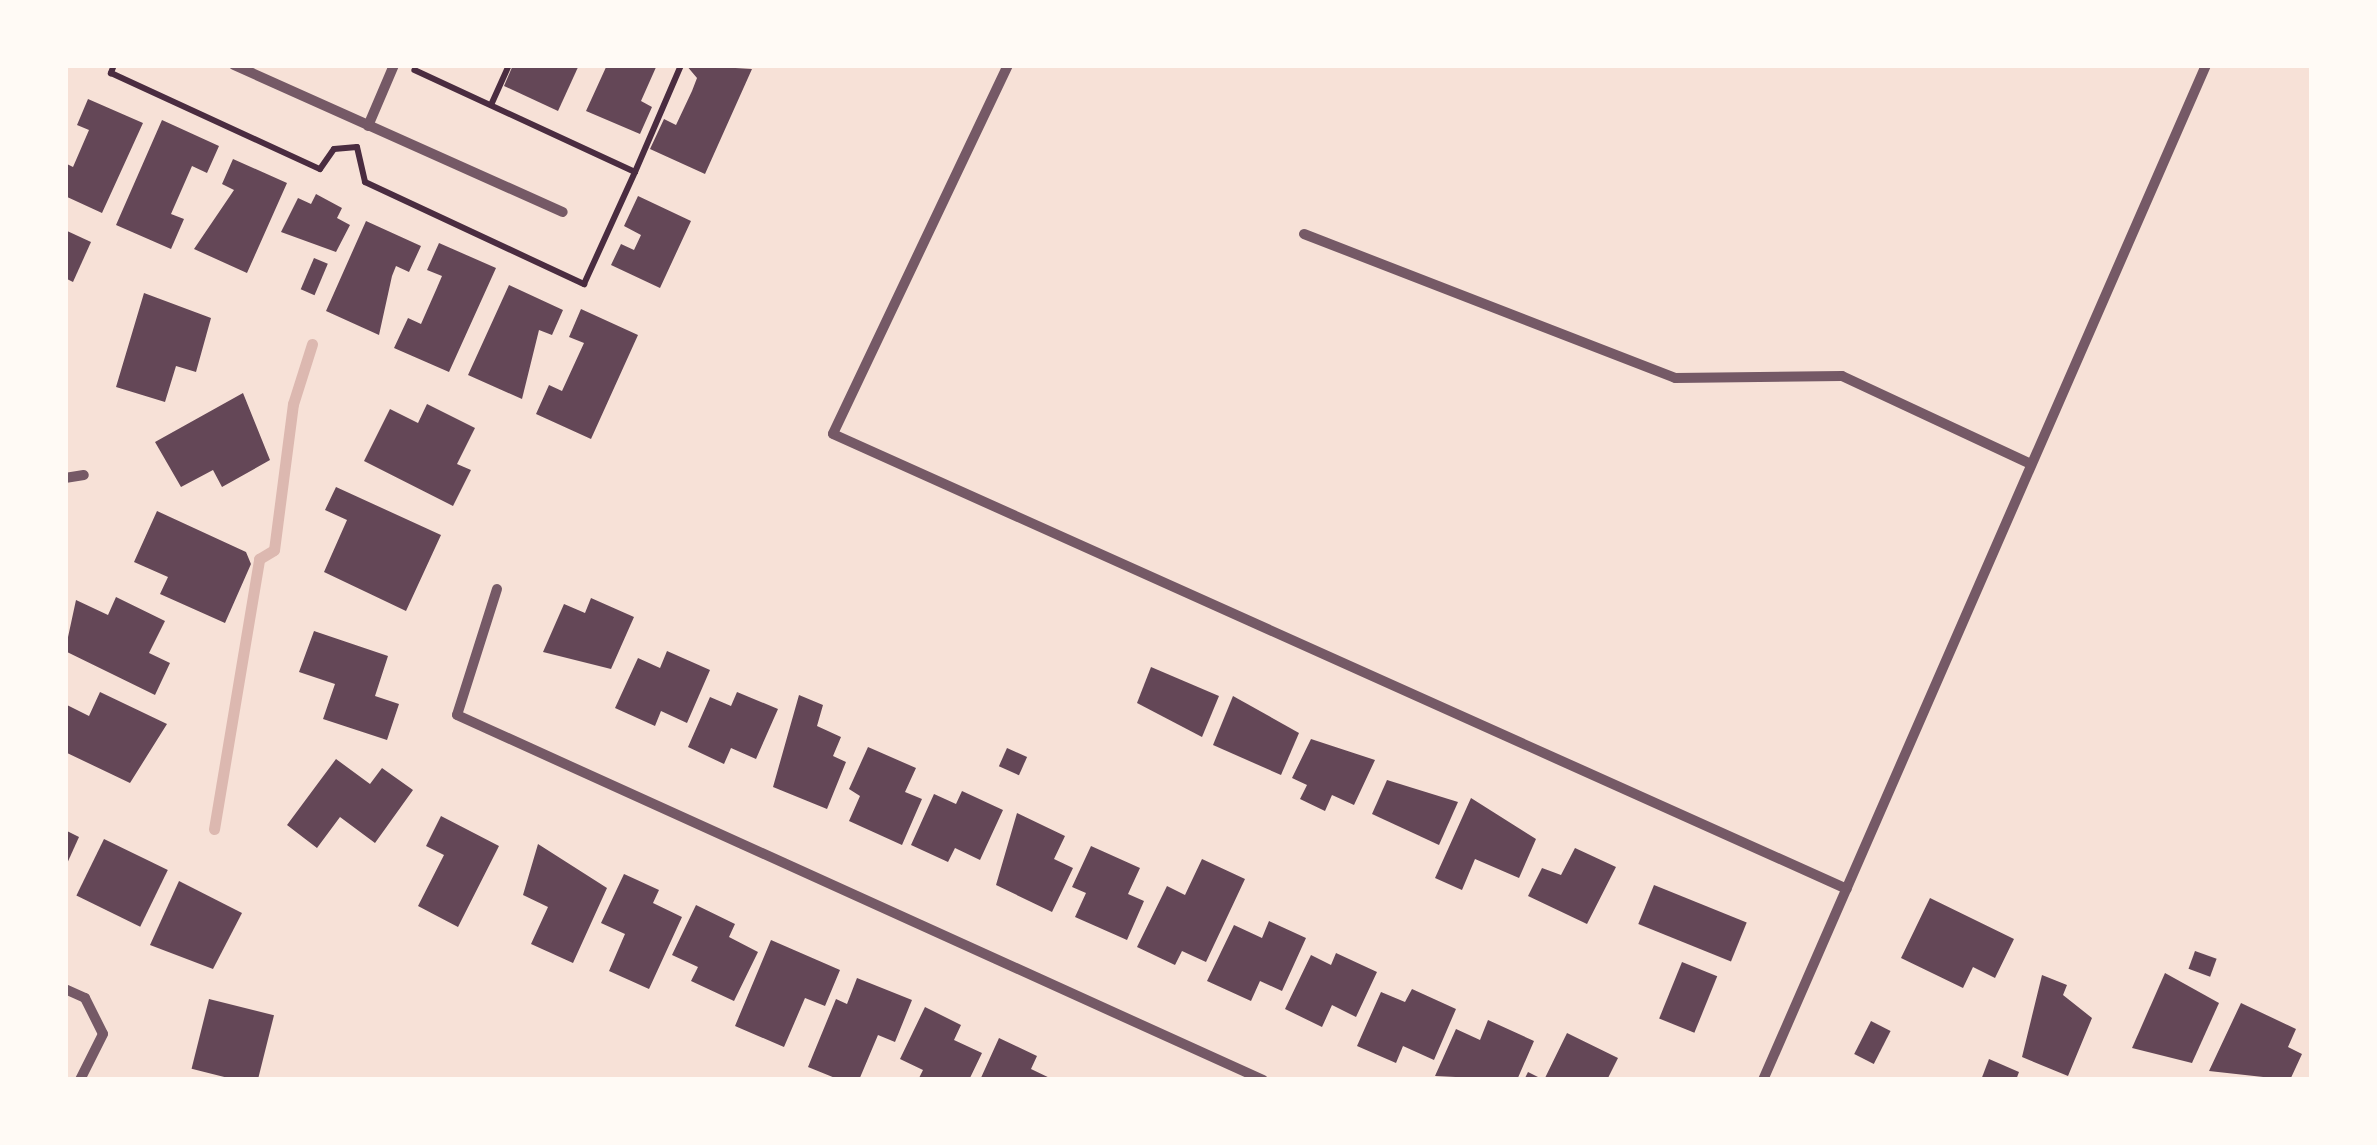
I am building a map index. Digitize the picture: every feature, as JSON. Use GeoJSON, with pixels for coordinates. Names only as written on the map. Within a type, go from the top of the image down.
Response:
{"type":"FeatureCollection","features":[{"type":"Feature","properties":{"kind":"street"},"geometry":{"type":"LineString","coordinates":[[234,65],[563,212]]}},
{"type":"Feature","properties":{"kind":"street"},"geometry":{"type":"LineString","coordinates":[[368,126],[394,65]]}},
{"type":"Feature","properties":{"kind":"street"},"geometry":{"type":"LineString","coordinates":[[1008,65],[833,434],[1847,889]]}},
{"type":"Feature","properties":{"kind":"street"},"geometry":{"type":"LineString","coordinates":[[1763,1080],[2206,65]]}},
{"type":"Feature","properties":{"kind":"street"},"geometry":{"type":"LineString","coordinates":[[1304,234],[1675,378],[1842,376],[2031,464]]}},
{"type":"Feature","properties":{"kind":"street"},"geometry":{"type":"LineString","coordinates":[[65,478],[84,475]]}},
{"type":"Feature","properties":{"kind":"street"},"geometry":{"type":"LineString","coordinates":[[496,590],[456,715],[1263,1080]]}},
{"type":"Feature","properties":{"kind":"street"},"geometry":{"type":"LineString","coordinates":[[65,989],[85,998],[103,1034],[80,1080]]}},
{"type":"Feature","properties":{"kind":"path"},"geometry":{"type":"LineString","coordinates":[[491,106],[509,65]]}},
{"type":"Feature","properties":{"kind":"path"},"geometry":{"type":"LineString","coordinates":[[635,172],[681,65]]}},
{"type":"Feature","properties":{"kind":"building"},"geometry":{"type":"Polygon","coordinates":[[[513,65],[579,65],[558,111],[504,86],[513,65]]]}},
{"type":"Feature","properties":{"kind":"building"},"geometry":{"type":"Polygon","coordinates":[[[607,65],[657,65],[641,101],[652,107],[640,134],[586,111],[607,65]]]}},
{"type":"Feature","properties":{"kind":"building"},"geometry":{"type":"Polygon","coordinates":[[[686,65],[752,69],[705,174],[650,149],[664,119],[676,125],[692,91],[697,78],[686,65]]]}},
{"type":"Feature","properties":{"kind":"building"},"geometry":{"type":"Polygon","coordinates":[[[88,99],[143,123],[102,213],[65,196],[65,163],[73,167],[89,130],[77,125],[88,99]]]}},
{"type":"Feature","properties":{"kind":"building"},"geometry":{"type":"Polygon","coordinates":[[[162,120],[219,146],[207,173],[192,166],[171,214],[184,219],[171,249],[116,225],[162,120]]]}},
{"type":"Feature","properties":{"kind":"building"},"geometry":{"type":"Polygon","coordinates":[[[233,159],[287,183],[247,273],[194,249],[234,190],[222,184],[233,159]]]}},
{"type":"Feature","properties":{"kind":"building"},"geometry":{"type":"Polygon","coordinates":[[[316,194],[342,208],[337,218],[350,225],[336,252],[281,232],[298,198],[311,204],[316,194]]]}},
{"type":"Feature","properties":{"kind":"building"},"geometry":{"type":"Polygon","coordinates":[[[638,196],[691,221],[660,288],[611,265],[621,244],[634,250],[641,235],[624,226],[638,196]]]}},
{"type":"Feature","properties":{"kind":"building"},"geometry":{"type":"Polygon","coordinates":[[[366,221],[421,246],[409,272],[396,266],[379,335],[326,311],[366,221]]]}},
{"type":"Feature","properties":{"kind":"building"},"geometry":{"type":"Polygon","coordinates":[[[65,230],[91,242],[73,282],[65,278],[65,230]]]}},
{"type":"Feature","properties":{"kind":"building"},"geometry":{"type":"Polygon","coordinates":[[[439,243],[496,268],[449,372],[394,348],[408,318],[421,324],[442,276],[427,270],[439,243]]]}},
{"type":"Feature","properties":{"kind":"building"},"geometry":{"type":"Polygon","coordinates":[[[314,258],[328,264],[315,295],[301,289],[314,258]]]}},
{"type":"Feature","properties":{"kind":"building"},"geometry":{"type":"Polygon","coordinates":[[[509,285],[563,310],[552,335],[539,330],[522,399],[468,375],[509,285]]]}},
{"type":"Feature","properties":{"kind":"building"},"geometry":{"type":"Polygon","coordinates":[[[144,293],[211,318],[196,372],[176,366],[165,402],[116,387],[144,293]]]}},
{"type":"Feature","properties":{"kind":"building"},"geometry":{"type":"Polygon","coordinates":[[[581,309],[638,335],[591,439],[536,414],[549,385],[562,391],[584,343],[569,337],[581,309]]]}},
{"type":"Feature","properties":{"kind":"building"},"geometry":{"type":"Polygon","coordinates":[[[243,393],[270,460],[222,487],[213,470],[181,487],[155,442],[243,393]]]}},
{"type":"Feature","properties":{"kind":"building"},"geometry":{"type":"Polygon","coordinates":[[[427,404],[475,428],[457,464],[471,470],[453,506],[364,461],[390,409],[418,423],[427,404]]]}},
{"type":"Feature","properties":{"kind":"building"},"geometry":{"type":"Polygon","coordinates":[[[336,487],[441,535],[406,611],[324,572],[347,520],[325,510],[336,487]]]}},
{"type":"Feature","properties":{"kind":"building"},"geometry":{"type":"Polygon","coordinates":[[[157,511],[246,552],[251,564],[225,623],[160,594],[168,577],[134,562],[157,511]]]}},
{"type":"Feature","properties":{"kind":"building"},"geometry":{"type":"Polygon","coordinates":[[[116,597],[165,621],[149,653],[170,663],[155,695],[65,651],[76,600],[108,615],[116,597]]]}},
{"type":"Feature","properties":{"kind":"building"},"geometry":{"type":"Polygon","coordinates":[[[591,598],[634,617],[611,669],[543,652],[564,604],[585,613],[591,598]]]}},
{"type":"Feature","properties":{"kind":"building"},"geometry":{"type":"Polygon","coordinates":[[[314,631],[388,656],[375,696],[399,704],[387,740],[323,719],[335,684],[299,672],[314,631]]]}},
{"type":"Feature","properties":{"kind":"building"},"geometry":{"type":"Polygon","coordinates":[[[667,651],[710,670],[687,723],[661,711],[655,726],[615,708],[638,658],[660,668],[667,651]]]}},
{"type":"Feature","properties":{"kind":"building"},"geometry":{"type":"Polygon","coordinates":[[[1151,667],[1219,696],[1202,737],[1137,703],[1151,667]]]}},
{"type":"Feature","properties":{"kind":"building"},"geometry":{"type":"Polygon","coordinates":[[[100,692],[167,724],[130,783],[65,752],[65,704],[89,716],[100,692]]]}},
{"type":"Feature","properties":{"kind":"building"},"geometry":{"type":"Polygon","coordinates":[[[737,692],[778,709],[756,759],[731,748],[724,764],[688,747],[710,697],[731,706],[737,692]]]}},
{"type":"Feature","properties":{"kind":"building"},"geometry":{"type":"Polygon","coordinates":[[[799,695],[823,705],[817,726],[841,737],[833,756],[846,762],[827,809],[773,787],[799,695]]]}},
{"type":"Feature","properties":{"kind":"building"},"geometry":{"type":"Polygon","coordinates":[[[1233,696],[1299,733],[1281,775],[1213,745],[1233,696]]]}},
{"type":"Feature","properties":{"kind":"building"},"geometry":{"type":"Polygon","coordinates":[[[1311,739],[1375,760],[1354,805],[1332,795],[1325,811],[1300,799],[1307,785],[1292,778],[1311,739]]]}},
{"type":"Feature","properties":{"kind":"building"},"geometry":{"type":"Polygon","coordinates":[[[868,747],[916,768],[905,792],[922,799],[902,845],[849,821],[860,796],[849,789],[868,747]]]}},
{"type":"Feature","properties":{"kind":"building"},"geometry":{"type":"Polygon","coordinates":[[[1007,748],[1027,757],[1019,775],[999,766],[1007,748]]]}},
{"type":"Feature","properties":{"kind":"building"},"geometry":{"type":"Polygon","coordinates":[[[336,759],[370,784],[382,768],[413,790],[375,843],[340,817],[317,848],[287,825],[336,759]]]}},
{"type":"Feature","properties":{"kind":"building"},"geometry":{"type":"Polygon","coordinates":[[[1387,780],[1458,802],[1439,845],[1372,814],[1387,780]]]}},
{"type":"Feature","properties":{"kind":"building"},"geometry":{"type":"Polygon","coordinates":[[[962,791],[1003,810],[980,860],[955,848],[948,862],[911,845],[934,794],[956,804],[962,791]]]}},
{"type":"Feature","properties":{"kind":"building"},"geometry":{"type":"Polygon","coordinates":[[[1471,798],[1536,839],[1519,878],[1475,859],[1462,890],[1435,878],[1471,798]]]}},
{"type":"Feature","properties":{"kind":"building"},"geometry":{"type":"Polygon","coordinates":[[[1017,813],[1065,836],[1054,859],[1073,868],[1052,912],[996,885],[1017,813]]]}},
{"type":"Feature","properties":{"kind":"building"},"geometry":{"type":"Polygon","coordinates":[[[441,816],[499,846],[458,927],[418,906],[444,855],[426,846],[441,816]]]}},
{"type":"Feature","properties":{"kind":"building"},"geometry":{"type":"Polygon","coordinates":[[[65,830],[79,837],[65,868],[65,830]]]}},
{"type":"Feature","properties":{"kind":"building"},"geometry":{"type":"Polygon","coordinates":[[[104,839],[168,870],[140,927],[76,896],[104,839]]]}},
{"type":"Feature","properties":{"kind":"building"},"geometry":{"type":"Polygon","coordinates":[[[538,844],[607,888],[573,963],[531,944],[548,907],[523,895],[538,844]]]}},
{"type":"Feature","properties":{"kind":"building"},"geometry":{"type":"Polygon","coordinates":[[[1091,846],[1140,868],[1128,894],[1144,901],[1127,940],[1075,917],[1086,893],[1072,887],[1091,846]]]}},
{"type":"Feature","properties":{"kind":"building"},"geometry":{"type":"Polygon","coordinates":[[[1575,848],[1616,867],[1587,924],[1528,896],[1542,868],[1561,875],[1575,848]]]}},
{"type":"Feature","properties":{"kind":"building"},"geometry":{"type":"Polygon","coordinates":[[[1202,859],[1245,879],[1206,962],[1182,951],[1175,965],[1137,947],[1167,886],[1185,895],[1202,859]]]}},
{"type":"Feature","properties":{"kind":"building"},"geometry":{"type":"Polygon","coordinates":[[[624,874],[659,890],[653,903],[682,917],[649,989],[609,971],[625,934],[601,923],[624,874]]]}},
{"type":"Feature","properties":{"kind":"building"},"geometry":{"type":"Polygon","coordinates":[[[179,881],[242,913],[213,969],[150,945],[179,881]]]}},
{"type":"Feature","properties":{"kind":"building"},"geometry":{"type":"Polygon","coordinates":[[[1654,885],[1747,922],[1731,961],[1638,924],[1654,885]]]}},
{"type":"Feature","properties":{"kind":"building"},"geometry":{"type":"Polygon","coordinates":[[[1930,898],[2014,939],[1995,978],[1973,967],[1963,988],[1901,958],[1930,898]]]}},
{"type":"Feature","properties":{"kind":"building"},"geometry":{"type":"Polygon","coordinates":[[[696,905],[735,924],[729,937],[758,952],[734,1001],[691,981],[698,967],[672,955],[696,905]]]}},
{"type":"Feature","properties":{"kind":"building"},"geometry":{"type":"Polygon","coordinates":[[[1269,921],[1306,938],[1282,991],[1260,981],[1251,1001],[1207,981],[1234,925],[1262,938],[1269,921]]]}},
{"type":"Feature","properties":{"kind":"building"},"geometry":{"type":"Polygon","coordinates":[[[771,940],[840,970],[825,1006],[805,998],[784,1047],[735,1026],[771,940]]]}},
{"type":"Feature","properties":{"kind":"building"},"geometry":{"type":"Polygon","coordinates":[[[2195,951],[2217,959],[2210,977],[2189,969],[2195,951]]]}},
{"type":"Feature","properties":{"kind":"building"},"geometry":{"type":"Polygon","coordinates":[[[1336,953],[1377,972],[1356,1017],[1332,1005],[1322,1027],[1285,1009],[1311,955],[1331,965],[1336,953]]]}},
{"type":"Feature","properties":{"kind":"building"},"geometry":{"type":"Polygon","coordinates":[[[1682,962],[1717,976],[1694,1033],[1659,1019],[1682,962]]]}},
{"type":"Feature","properties":{"kind":"building"},"geometry":{"type":"Polygon","coordinates":[[[2165,973],[2219,1003],[2192,1063],[2132,1048],[2165,973]]]}},
{"type":"Feature","properties":{"kind":"building"},"geometry":{"type":"Polygon","coordinates":[[[2042,975],[2067,985],[2063,995],[2092,1018],[2068,1076],[2022,1057],[2042,975]]]}},
{"type":"Feature","properties":{"kind":"building"},"geometry":{"type":"Polygon","coordinates":[[[857,978],[912,1000],[895,1042],[878,1035],[859,1080],[840,1080],[808,1067],[836,999],[847,1004],[857,978]]]}},
{"type":"Feature","properties":{"kind":"building"},"geometry":{"type":"Polygon","coordinates":[[[1412,989],[1456,1009],[1434,1060],[1403,1046],[1396,1063],[1357,1046],[1381,992],[1405,1002],[1412,989]]]}},
{"type":"Feature","properties":{"kind":"building"},"geometry":{"type":"Polygon","coordinates":[[[209,999],[274,1015],[258,1080],[236,1080],[192,1069],[209,999]]]}},
{"type":"Feature","properties":{"kind":"building"},"geometry":{"type":"Polygon","coordinates":[[[2241,1003],[2296,1029],[2288,1047],[2302,1054],[2290,1080],[2209,1071],[2241,1003]]]}},
{"type":"Feature","properties":{"kind":"building"},"geometry":{"type":"Polygon","coordinates":[[[925,1007],[961,1025],[954,1040],[982,1053],[969,1080],[918,1080],[923,1070],[900,1059],[925,1007]]]}},
{"type":"Feature","properties":{"kind":"building"},"geometry":{"type":"Polygon","coordinates":[[[1488,1020],[1534,1041],[1517,1080],[1435,1076],[1456,1029],[1480,1040],[1488,1020]]]}},
{"type":"Feature","properties":{"kind":"building"},"geometry":{"type":"Polygon","coordinates":[[[1871,1021],[1891,1031],[1874,1064],[1854,1054],[1871,1021]]]}},
{"type":"Feature","properties":{"kind":"building"},"geometry":{"type":"Polygon","coordinates":[[[1567,1033],[1618,1058],[1607,1080],[1544,1080],[1567,1033]]]}},
{"type":"Feature","properties":{"kind":"building"},"geometry":{"type":"Polygon","coordinates":[[[999,1038],[1037,1056],[1031,1069],[1054,1080],[980,1080],[999,1038]]]}},
{"type":"Feature","properties":{"kind":"building"},"geometry":{"type":"Polygon","coordinates":[[[1989,1059],[2019,1072],[2016,1080],[1981,1080],[1989,1059]]]}},
{"type":"Feature","properties":{"kind":"building"},"geometry":{"type":"Polygon","coordinates":[[[1528,1072],[1544,1080],[1524,1080],[1528,1072]]]}},
{"type":"Feature","properties":{"kind":"waterway"},"geometry":{"type":"LineString","coordinates":[[214,829],[259,559],[274,550],[293,404],[312,344]]}}]}
